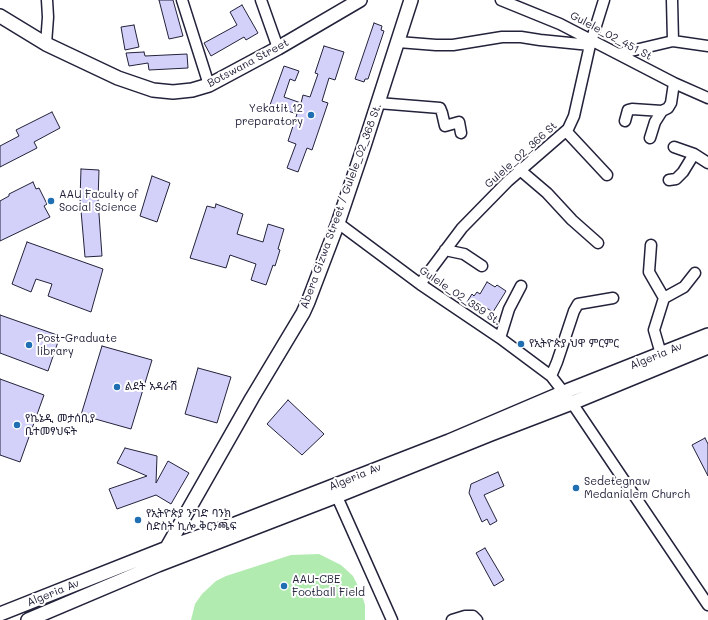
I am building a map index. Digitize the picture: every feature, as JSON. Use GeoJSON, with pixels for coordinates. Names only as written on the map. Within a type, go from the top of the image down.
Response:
{"type":"FeatureCollection","features":[{"type":"Feature","properties":{"kind":"main road","name":"Botswana Street"},"geometry":{"type":"LineString","coordinates":[[0,16],[46,44],[118,78],[153,90],[173,92],[192,90],[209,85],[278,48],[360,0]]}},
{"type":"Feature","properties":{"kind":"main road","name":"Abera Gizwa Street / Gulele_02_368 St."},"geometry":{"type":"LineString","coordinates":[[158,565],[252,398],[303,313],[338,223],[411,0]]}},
{"type":"Feature","properties":{"kind":"main road","name":"Algeria Av"},"geometry":{"type":"LineString","coordinates":[[28,620],[335,491],[564,392],[708,334]]}},
{"type":"Feature","properties":{"kind":"main road","name":"Algeria Av"},"geometry":{"type":"LineString","coordinates":[[0,614],[167,548],[234,524],[335,491],[490,434],[572,403],[708,348]]}},
{"type":"Feature","properties":{"kind":"street"},"geometry":{"type":"LineString","coordinates":[[46,44],[48,17],[47,0]]}},
{"type":"Feature","properties":{"kind":"street"},"geometry":{"type":"LineString","coordinates":[[182,0],[209,85]]}},
{"type":"Feature","properties":{"kind":"street"},"geometry":{"type":"LineString","coordinates":[[261,0],[278,48]]}},
{"type":"Feature","properties":{"kind":"street","name":"Gulele_02_451 St"},"geometry":{"type":"LineString","coordinates":[[501,0],[560,24],[590,43],[618,54],[674,83],[708,98]]}},
{"type":"Feature","properties":{"kind":"street","name":"Gulele_02_366 St"},"geometry":{"type":"LineString","coordinates":[[420,284],[462,228],[520,170],[566,131],[574,116],[590,43],[604,0]]}},
{"type":"Feature","properties":{"kind":"street"},"geometry":{"type":"LineString","coordinates":[[672,0],[673,41]]}},
{"type":"Feature","properties":{"kind":"street"},"geometry":{"type":"LineString","coordinates":[[398,42],[453,45],[502,37],[521,37],[540,40],[590,43]]}},
{"type":"Feature","properties":{"kind":"street"},"geometry":{"type":"LineString","coordinates":[[618,54],[673,41],[708,46]]}},
{"type":"Feature","properties":{"kind":"street"},"geometry":{"type":"LineString","coordinates":[[650,138],[654,122],[662,111],[668,108],[671,103],[674,83]]}},
{"type":"Feature","properties":{"kind":"street"},"geometry":{"type":"LineString","coordinates":[[378,103],[440,108],[445,126],[459,122],[461,133]]}},
{"type":"Feature","properties":{"kind":"street"},"geometry":{"type":"LineString","coordinates":[[625,121],[628,110],[662,111]]}},
{"type":"Feature","properties":{"kind":"street"},"geometry":{"type":"LineString","coordinates":[[566,131],[607,175]]}},
{"type":"Feature","properties":{"kind":"street"},"geometry":{"type":"LineString","coordinates":[[674,147],[694,154],[708,163]]}},
{"type":"Feature","properties":{"kind":"street"},"geometry":{"type":"LineString","coordinates":[[669,180],[676,179],[684,172],[694,154]]}},
{"type":"Feature","properties":{"kind":"street"},"geometry":{"type":"LineString","coordinates":[[520,170],[547,193],[572,220],[598,243]]}},
{"type":"Feature","properties":{"kind":"street","name":"Gulele_02_359 St."},"geometry":{"type":"LineString","coordinates":[[338,223],[420,284],[500,338],[551,376],[572,403],[708,605]]}},
{"type":"Feature","properties":{"kind":"street"},"geometry":{"type":"LineString","coordinates":[[651,245],[649,272],[664,298]]}},
{"type":"Feature","properties":{"kind":"street"},"geometry":{"type":"LineString","coordinates":[[445,250],[464,254],[482,266]]}},
{"type":"Feature","properties":{"kind":"street"},"geometry":{"type":"LineString","coordinates":[[661,354],[654,330],[664,298],[684,287],[695,274]]}},
{"type":"Feature","properties":{"kind":"street"},"geometry":{"type":"LineString","coordinates":[[500,338],[509,309],[520,286]]}},
{"type":"Feature","properties":{"kind":"street"},"geometry":{"type":"LineString","coordinates":[[551,376],[574,311],[578,304],[613,298]]}},
{"type":"Feature","properties":{"kind":"street"},"geometry":{"type":"LineString","coordinates":[[335,491],[392,620]]}},
{"type":"Feature","properties":{"kind":"street"},"geometry":{"type":"LineString","coordinates":[[452,620],[465,616],[473,616],[478,620]]}},
{"type":"Feature","properties":{"kind":"green space","name":"AAU-CBE Football Field"},"geometry":{"type":"Polygon","coordinates":[[[319,554],[341,565],[353,576],[361,592],[365,605],[365,620],[191,620],[195,604],[202,594],[216,581],[226,576],[291,555],[319,554]]]}},
{"type":"Feature","properties":{"kind":"building"},"geometry":{"type":"Polygon","coordinates":[[[159,0],[173,0],[183,36],[169,39],[159,0]]]}},
{"type":"Feature","properties":{"kind":"building"},"geometry":{"type":"Polygon","coordinates":[[[242,5],[258,33],[246,40],[244,37],[211,56],[204,43],[237,25],[230,12],[242,5]]]}},
{"type":"Feature","properties":{"kind":"building"},"geometry":{"type":"Polygon","coordinates":[[[374,23],[382,26],[381,30],[384,31],[368,79],[365,79],[364,82],[355,79],[374,23]]]}},
{"type":"Feature","properties":{"kind":"building"},"geometry":{"type":"Polygon","coordinates":[[[134,25],[139,47],[125,50],[121,27],[134,25]]]}},
{"type":"Feature","properties":{"kind":"building"},"geometry":{"type":"Polygon","coordinates":[[[324,46],[344,52],[335,80],[329,78],[322,101],[328,103],[312,150],[307,148],[298,172],[287,168],[296,144],[288,141],[297,114],[270,105],[284,66],[299,71],[295,81],[290,79],[284,97],[301,103],[303,95],[310,97],[318,74],[315,73],[324,46]]]}},
{"type":"Feature","properties":{"kind":"building"},"geometry":{"type":"Polygon","coordinates":[[[144,52],[145,56],[187,54],[188,68],[149,70],[148,63],[129,66],[126,53],[144,52]]]}},
{"type":"Feature","properties":{"kind":"building"},"geometry":{"type":"Polygon","coordinates":[[[52,112],[60,128],[34,142],[37,148],[0,167],[0,146],[19,136],[16,130],[52,112]]]}},
{"type":"Feature","properties":{"kind":"building"},"geometry":{"type":"Polygon","coordinates":[[[81,169],[99,170],[98,200],[102,256],[85,257],[80,199],[81,169]]]}},
{"type":"Feature","properties":{"kind":"building"},"geometry":{"type":"Polygon","coordinates":[[[152,176],[170,183],[157,222],[140,216],[152,176]]]}},
{"type":"Feature","properties":{"kind":"building"},"geometry":{"type":"Polygon","coordinates":[[[33,182],[36,189],[39,188],[47,204],[44,206],[50,217],[0,241],[0,201],[9,196],[9,194],[33,182]]]}},
{"type":"Feature","properties":{"kind":"building"},"geometry":{"type":"Polygon","coordinates":[[[216,204],[243,214],[237,234],[263,242],[268,224],[284,229],[275,266],[273,265],[266,285],[251,280],[256,264],[230,255],[226,268],[190,258],[207,206],[215,208],[216,204]]]}},
{"type":"Feature","properties":{"kind":"building"},"geometry":{"type":"Polygon","coordinates":[[[27,242],[103,269],[91,312],[48,296],[52,284],[36,279],[31,292],[12,284],[27,242]]]}},
{"type":"Feature","properties":{"kind":"building"},"geometry":{"type":"Polygon","coordinates":[[[487,282],[495,287],[497,285],[506,291],[493,312],[483,306],[480,310],[467,302],[472,294],[474,296],[477,292],[480,294],[487,282]]]}},
{"type":"Feature","properties":{"kind":"building","name":"Post-Graduate library"},"geometry":{"type":"Polygon","coordinates":[[[0,315],[60,336],[48,371],[0,353],[0,315]]]}},
{"type":"Feature","properties":{"kind":"building","name":"ልደት አዳራሽ"},"geometry":{"type":"Polygon","coordinates":[[[102,346],[152,360],[131,429],[81,415],[102,346]]]}},
{"type":"Feature","properties":{"kind":"building"},"geometry":{"type":"Polygon","coordinates":[[[198,368],[231,377],[217,423],[185,414],[198,368]]]}},
{"type":"Feature","properties":{"kind":"building","name":"የኬኔዲ መታሰቢያ ቤተመፃህፍት"},"geometry":{"type":"Polygon","coordinates":[[[0,379],[44,395],[20,462],[0,455],[0,379]]]}},
{"type":"Feature","properties":{"kind":"building"},"geometry":{"type":"Polygon","coordinates":[[[288,400],[324,434],[302,455],[267,424],[288,400]]]}},
{"type":"Feature","properties":{"kind":"building"},"geometry":{"type":"Polygon","coordinates":[[[705,438],[708,444],[708,476],[692,445],[705,438]]]}},
{"type":"Feature","properties":{"kind":"building"},"geometry":{"type":"Polygon","coordinates":[[[125,448],[157,456],[156,483],[168,461],[189,473],[171,504],[156,495],[117,509],[109,489],[147,476],[117,463],[125,448]]]}},
{"type":"Feature","properties":{"kind":"building"},"geometry":{"type":"Polygon","coordinates":[[[498,472],[504,486],[484,495],[497,521],[490,525],[487,519],[482,522],[469,493],[471,484],[498,472]]]}},
{"type":"Feature","properties":{"kind":"building"},"geometry":{"type":"Polygon","coordinates":[[[485,548],[504,580],[494,586],[476,553],[485,548]]]}},
{"type":"Feature","properties":{"kind":"place","name":"Yekatit 12 preparatory"},"geometry":{"type":"Point","coordinates":[311,115]}},
{"type":"Feature","properties":{"kind":"place","name":"AAU Faculty of Social Science"},"geometry":{"type":"Point","coordinates":[51,201]}},
{"type":"Feature","properties":{"kind":"place","name":"የኢትዮጵያ ህዋ ምርምር"},"geometry":{"type":"Point","coordinates":[521,344]}},
{"type":"Feature","properties":{"kind":"place","name":"Post-Graduate library"},"geometry":{"type":"Point","coordinates":[29,345]}},
{"type":"Feature","properties":{"kind":"place","name":"ልደት አዳራሽ"},"geometry":{"type":"Point","coordinates":[117,387]}},
{"type":"Feature","properties":{"kind":"place","name":"የኬኔዲ መታሰቢያ ቤተመፃህፍት"},"geometry":{"type":"Point","coordinates":[17,425]}},
{"type":"Feature","properties":{"kind":"place","name":"Sedetegnaw Medanialem Church"},"geometry":{"type":"Point","coordinates":[576,488]}},
{"type":"Feature","properties":{"kind":"place","name":"የኢትዮጵያ ንግድ ባንክ ስድስት ኪሎ ቅርንጫፍ"},"geometry":{"type":"Point","coordinates":[138,520]}},
{"type":"Feature","properties":{"kind":"place","name":"AAU-CBE Football Field"},"geometry":{"type":"Point","coordinates":[284,586]}}]}
